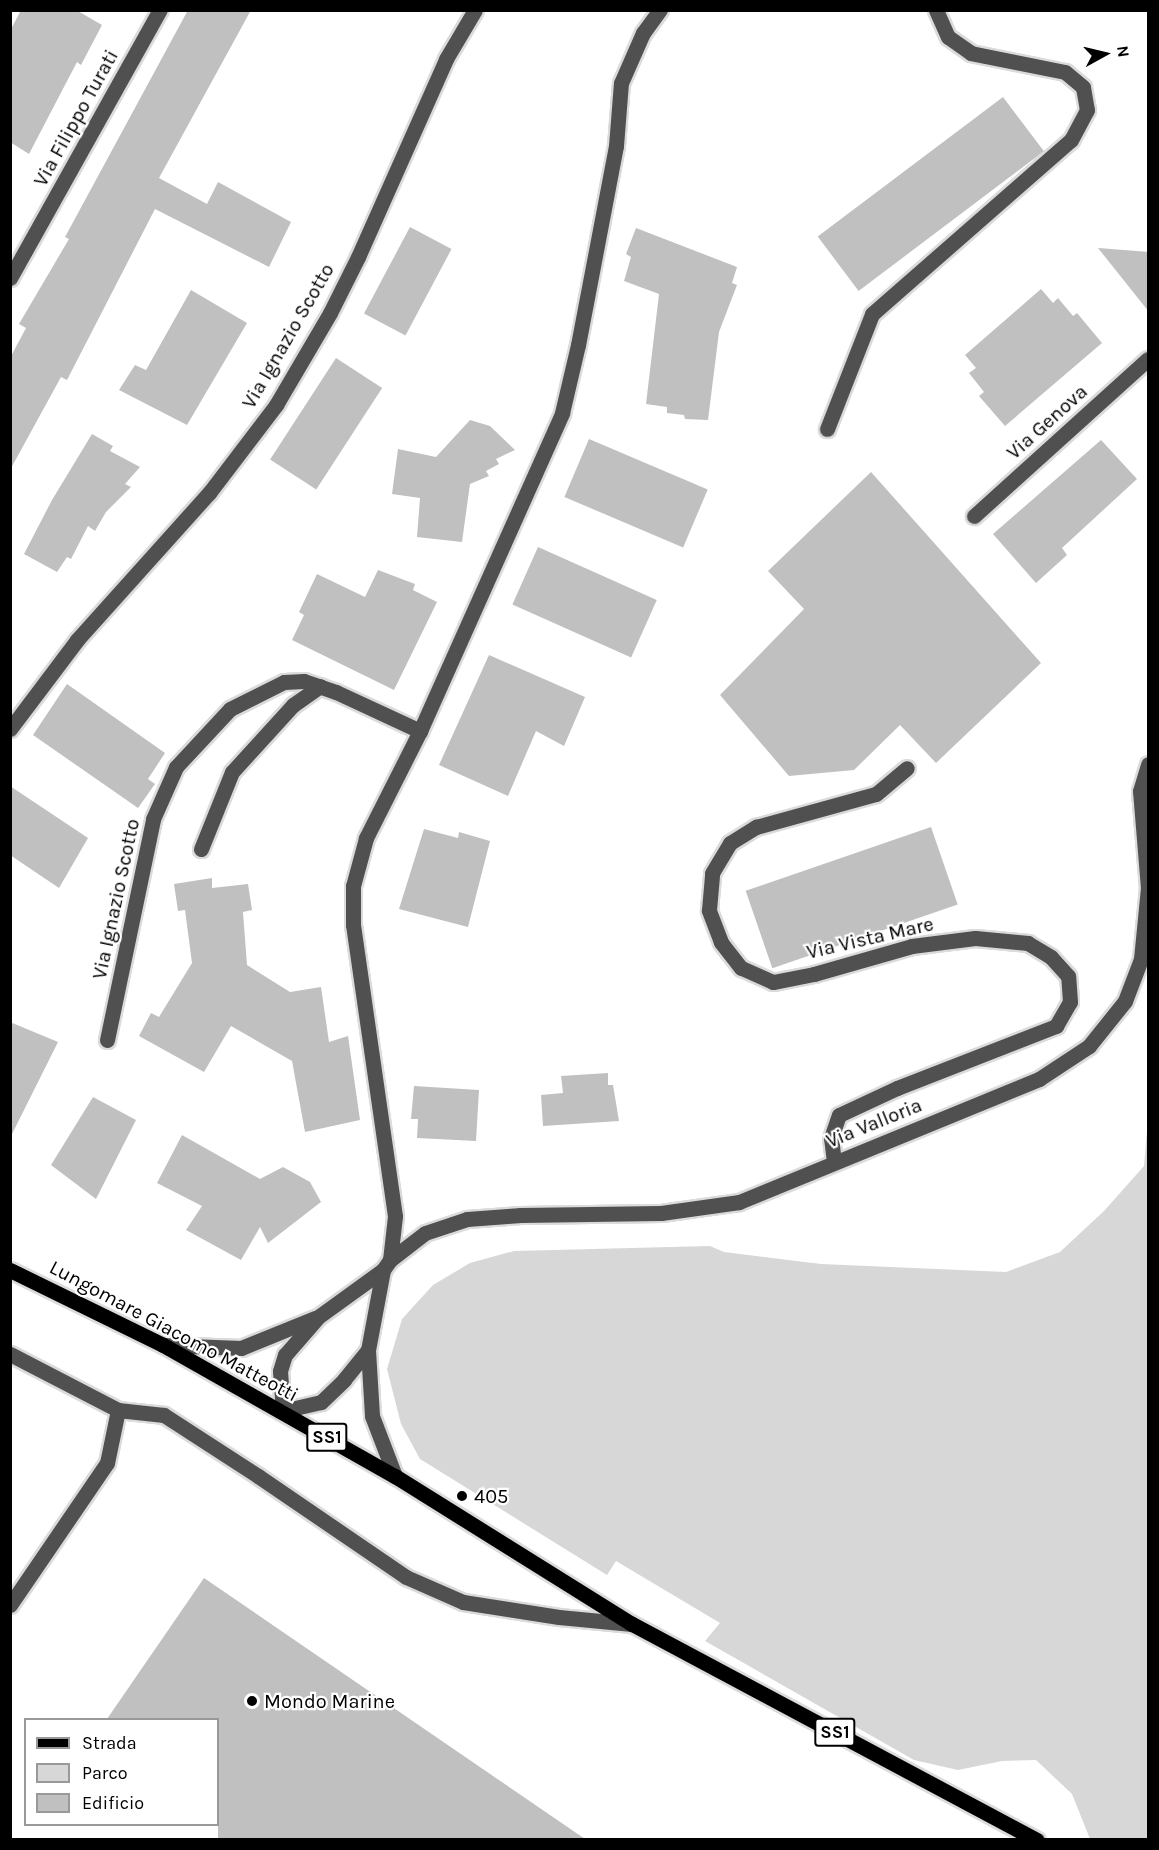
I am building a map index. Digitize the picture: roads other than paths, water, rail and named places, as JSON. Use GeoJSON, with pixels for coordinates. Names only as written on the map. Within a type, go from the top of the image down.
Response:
{"type":"FeatureCollection","features":[{"type":"Feature","properties":{"kind":"main road","name":"Lungomare Giacomo Matteotti"},"geometry":{"type":"LineString","coordinates":[[10,1270],[163,1345],[283,1411],[395,1476],[632,1624],[1037,1839]]}},
{"type":"Feature","properties":{"kind":"street","name":"Via Filippo Turati"},"geometry":{"type":"LineString","coordinates":[[10,278],[160,10]]}},
{"type":"Feature","properties":{"kind":"street","name":"Via Ignazio Scotto"},"geometry":{"type":"LineString","coordinates":[[10,729],[76,640],[209,492],[276,405],[330,313],[358,257],[446,59],[475,10]]}},
{"type":"Feature","properties":{"kind":"street"},"geometry":{"type":"LineString","coordinates":[[395,1476],[372,1416],[368,1350],[395,1216],[353,924],[353,886],[366,838],[420,731],[562,413],[616,146],[621,83],[642,33],[660,10]]}},
{"type":"Feature","properties":{"kind":"street"},"geometry":{"type":"LineString","coordinates":[[827,429],[872,314],[1071,140],[1087,111],[1083,87],[1065,72],[971,53],[948,37],[936,10]]}},
{"type":"Feature","properties":{"kind":"street","name":"Via Genova"},"geometry":{"type":"LineString","coordinates":[[974,516],[1149,360]]}},
{"type":"Feature","properties":{"kind":"street","name":"Via Ignazio Scotto"},"geometry":{"type":"LineString","coordinates":[[107,1040],[153,819],[176,767],[230,709],[284,682],[304,681],[420,731]]}},
{"type":"Feature","properties":{"kind":"street"},"geometry":{"type":"LineString","coordinates":[[201,849],[232,772],[293,705],[320,686]]}},
{"type":"Feature","properties":{"kind":"street","name":"Via Valloria"},"geometry":{"type":"LineString","coordinates":[[318,1317],[425,1233],[466,1219],[521,1215],[662,1213],[705,1209],[739,1202],[1039,1079],[1089,1046],[1125,1001],[1141,959],[1148,888],[1140,791],[1149,764]]}},
{"type":"Feature","properties":{"kind":"street","name":"Via Vista Mare"},"geometry":{"type":"LineString","coordinates":[[834,1162],[831,1138],[839,1115],[897,1088],[1056,1026],[1070,1002],[1068,976],[1051,957],[1028,943],[975,938],[912,946],[814,974],[773,982],[741,968],[721,942],[709,910],[712,873],[730,843],[756,827],[876,794],[907,768]]}},
{"type":"Feature","properties":{"kind":"street"},"geometry":{"type":"LineString","coordinates":[[318,1317],[285,1355],[280,1371],[283,1411],[321,1402],[344,1380],[368,1350]]}},
{"type":"Feature","properties":{"kind":"street"},"geometry":{"type":"LineString","coordinates":[[163,1345],[242,1348],[318,1317]]}},
{"type":"Feature","properties":{"kind":"street"},"geometry":{"type":"LineString","coordinates":[[10,1354],[118,1410],[164,1415],[406,1577],[463,1602],[559,1617],[632,1624]]}},
{"type":"Feature","properties":{"kind":"street"},"geometry":{"type":"LineString","coordinates":[[10,1605],[106,1463],[118,1410]]}},
{"type":"Feature","properties":{"kind":"place","name":"405"},"geometry":{"type":"Point","coordinates":[462,1496]}},
{"type":"Feature","properties":{"kind":"place","name":"Mondo Marine"},"geometry":{"type":"Point","coordinates":[252,1701]}}]}
